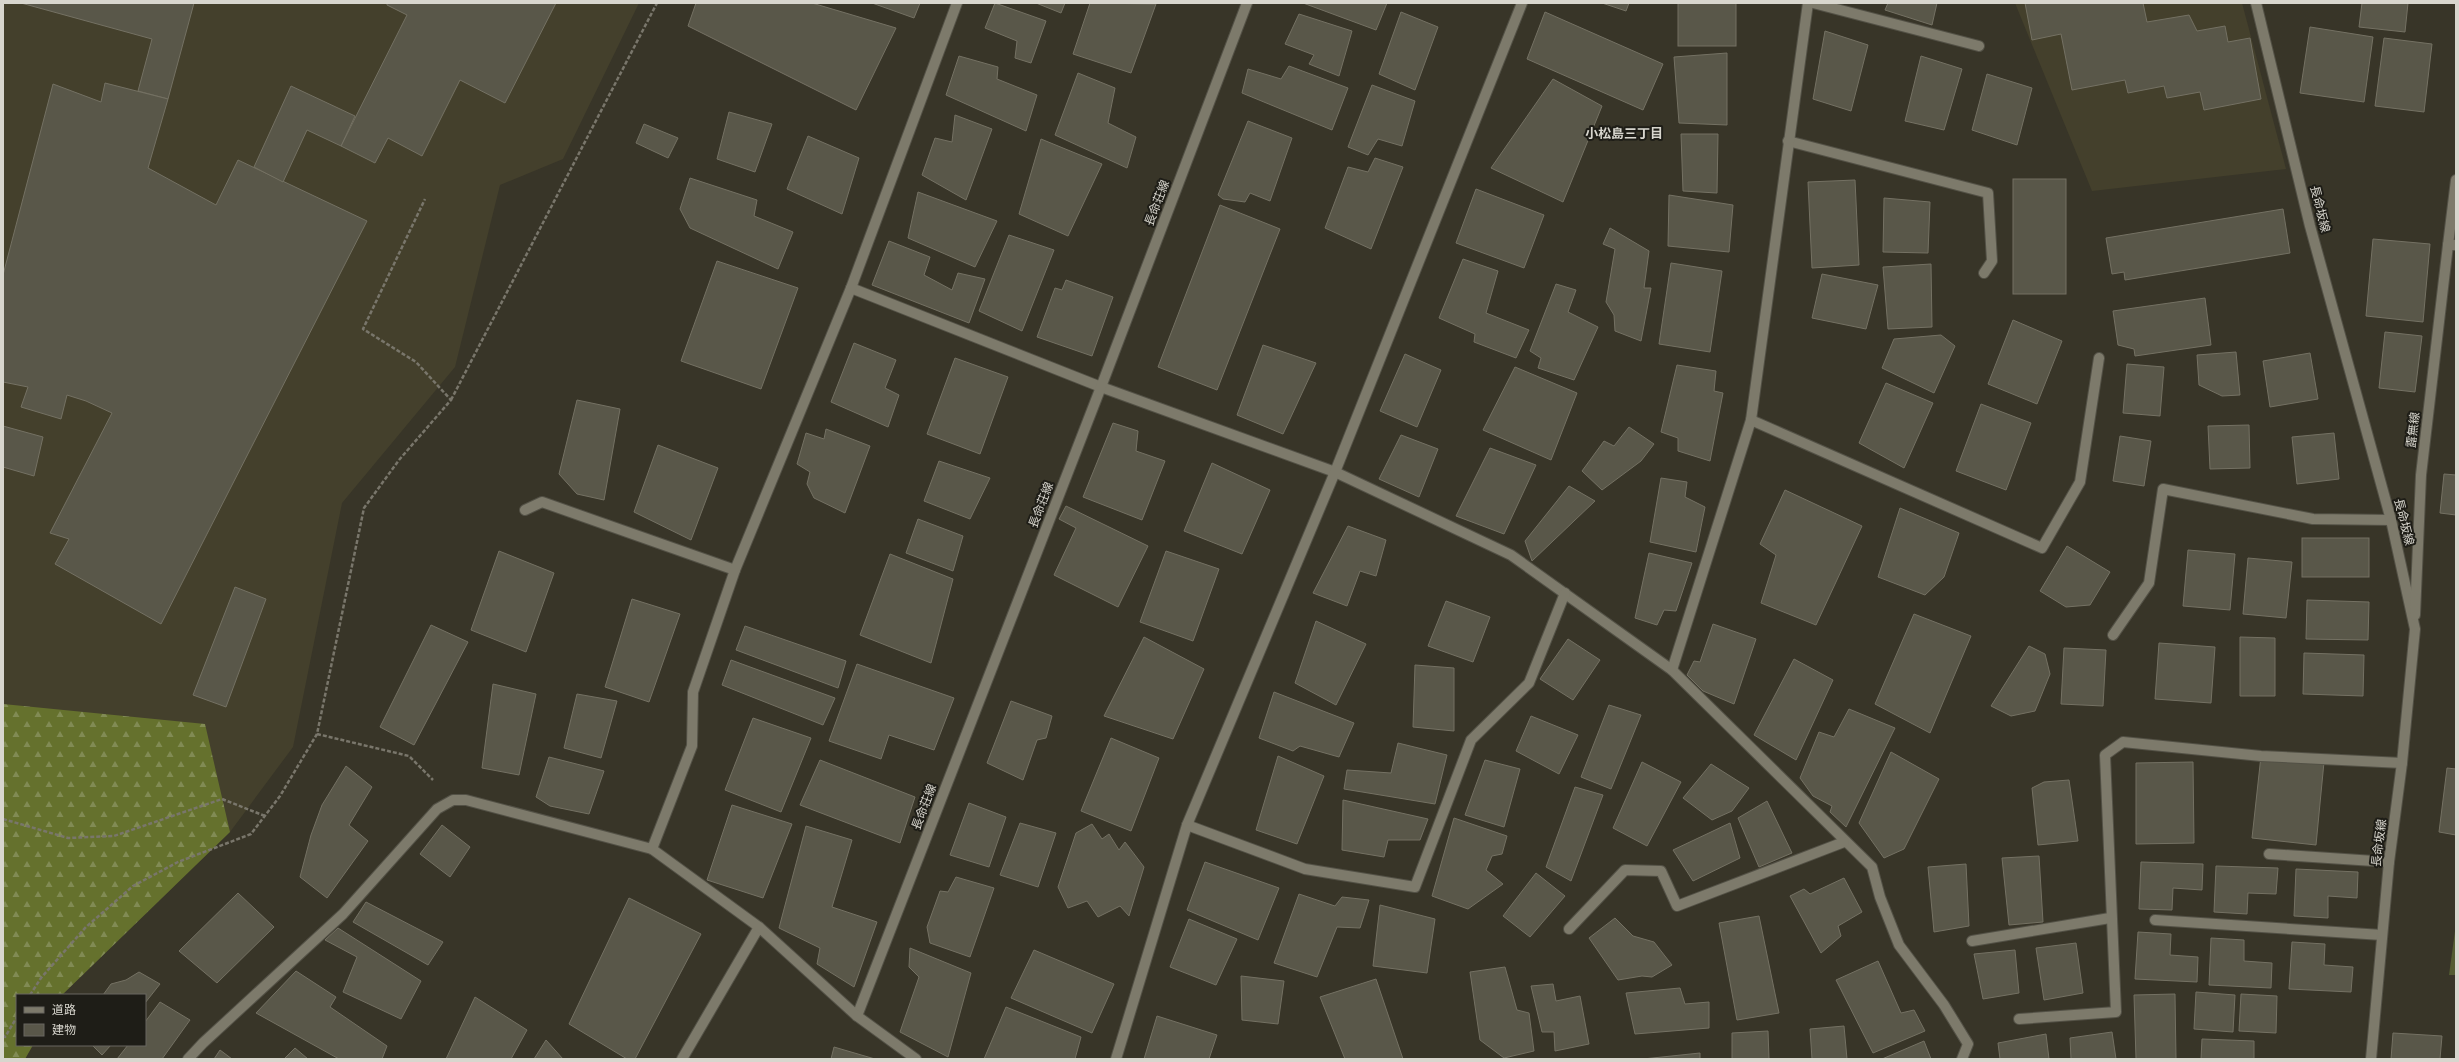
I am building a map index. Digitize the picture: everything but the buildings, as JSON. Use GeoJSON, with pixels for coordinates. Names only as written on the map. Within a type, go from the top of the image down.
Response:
{"type":"FeatureCollection","features":[{"type":"Feature","properties":{"kind":"street"},"geometry":{"type":"LineString","coordinates":[[652,849],[692,746],[693,692],[735,570],[851,288],[957,3]]}},
{"type":"Feature","properties":{"kind":"street","name":"長命荘線"},"geometry":{"type":"LineString","coordinates":[[857,1016],[1101,387],[1247,3]]}},
{"type":"Feature","properties":{"kind":"street"},"geometry":{"type":"LineString","coordinates":[[1116,1059],[1187,825],[1335,472],[1522,3]]}},
{"type":"Feature","properties":{"kind":"street"},"geometry":{"type":"LineString","coordinates":[[1672,670],[1750,420],[1808,3]]}},
{"type":"Feature","properties":{"kind":"street"},"geometry":{"type":"LineString","coordinates":[[1813,3],[1978,46]]}},
{"type":"Feature","properties":{"kind":"street","name":"長命坂線"},"geometry":{"type":"LineString","coordinates":[[2256,3],[2310,226],[2391,520],[2415,629],[2402,763],[2389,862],[2371,1059]]}},
{"type":"Feature","properties":{"kind":"street"},"geometry":{"type":"LineString","coordinates":[[1788,142],[1988,193],[1992,260],[1984,273]]}},
{"type":"Feature","properties":{"kind":"street","name":"露無線"},"geometry":{"type":"LineString","coordinates":[[2415,629],[2421,475],[2452,245],[2456,180]]}},
{"type":"Feature","properties":{"kind":"street"},"geometry":{"type":"LineString","coordinates":[[851,288],[1101,387],[1335,472],[1511,555],[1672,670],[1844,842],[1872,868],[1880,897],[1899,944],[1944,1005],[1968,1044],[1962,1059]]}},
{"type":"Feature","properties":{"kind":"street"},"geometry":{"type":"LineString","coordinates":[[1750,420],[2042,548],[2080,482],[2099,358]]}},
{"type":"Feature","properties":{"kind":"street"},"geometry":{"type":"LineString","coordinates":[[2113,635],[2149,584],[2163,489],[2313,519],[2391,520]]}},
{"type":"Feature","properties":{"kind":"street"},"geometry":{"type":"LineString","coordinates":[[525,510],[542,502],[735,570]]}},
{"type":"Feature","properties":{"kind":"street"},"geometry":{"type":"LineString","coordinates":[[1187,825],[1305,870],[1415,887],[1471,740],[1529,684],[1565,593]]}},
{"type":"Feature","properties":{"kind":"street"},"geometry":{"type":"LineString","coordinates":[[2019,1019],[2116,1012],[2110,918],[2105,755],[2123,742],[2261,756],[2402,763]]}},
{"type":"Feature","properties":{"kind":"street"},"geometry":{"type":"LineString","coordinates":[[188,1059],[203,1043],[343,914],[437,809],[453,800],[466,800],[652,849],[759,927],[857,1016],[916,1059]]}},
{"type":"Feature","properties":{"kind":"street"},"geometry":{"type":"LineString","coordinates":[[1569,929],[1625,870],[1661,871],[1677,906],[1844,842]]}},
{"type":"Feature","properties":{"kind":"street"},"geometry":{"type":"LineString","coordinates":[[2269,854],[2389,862]]}},
{"type":"Feature","properties":{"kind":"street"},"geometry":{"type":"LineString","coordinates":[[1972,941],[2110,918]]}},
{"type":"Feature","properties":{"kind":"street"},"geometry":{"type":"LineString","coordinates":[[2155,920],[2382,935]]}},
{"type":"Feature","properties":{"kind":"street"},"geometry":{"type":"LineString","coordinates":[[682,1059],[759,927]]}},
{"type":"Feature","properties":{"kind":"path"},"geometry":{"type":"LineString","coordinates":[[31,994],[41,978],[86,926],[133,886],[178,862],[251,834],[280,796],[317,734],[364,508],[399,460],[451,400],[657,3]]}},
{"type":"Feature","properties":{"kind":"path"},"geometry":{"type":"LineString","coordinates":[[425,199],[363,329],[416,362],[451,400]]}},
{"type":"Feature","properties":{"kind":"path"},"geometry":{"type":"LineString","coordinates":[[317,734],[409,756],[453,800]]}},
{"type":"Feature","properties":{"kind":"path"},"geometry":{"type":"LineString","coordinates":[[3,820],[68,838],[114,836],[222,799],[265,816]]}},
{"type":"Feature","properties":{"kind":"path"},"geometry":{"type":"LineString","coordinates":[[3,1035],[5,1037],[16,1019]]}},
{"type":"Feature","properties":{"kind":"shaded area"},"geometry":{"type":"Polygon","coordinates":[[[3,3],[639,3],[563,159],[500,185],[455,367],[342,503],[293,747],[230,832],[63,994],[16,994],[16,1046],[32,1046],[25,1059],[3,1059],[3,3]]]}},
{"type":"Feature","properties":{"kind":"shaded area"},"geometry":{"type":"Polygon","coordinates":[[[2015,3],[2242,3],[2286,169],[2092,191],[2015,3]]]}},
{"type":"Feature","properties":{"kind":"green space"},"geometry":{"type":"Polygon","coordinates":[[[3,704],[205,724],[230,832],[63,994],[16,994],[16,1046],[32,1046],[25,1059],[3,1059],[3,704]]]}},
{"type":"Feature","properties":{"kind":"green space"},"geometry":{"type":"Polygon","coordinates":[[[2456,924],[2456,975],[2449,975],[2456,924]]]}},
{"type":"Feature","properties":{"kind":"district","name":"小松島三丁目"},"geometry":{"type":"Point","coordinates":[1624,133]}}]}
